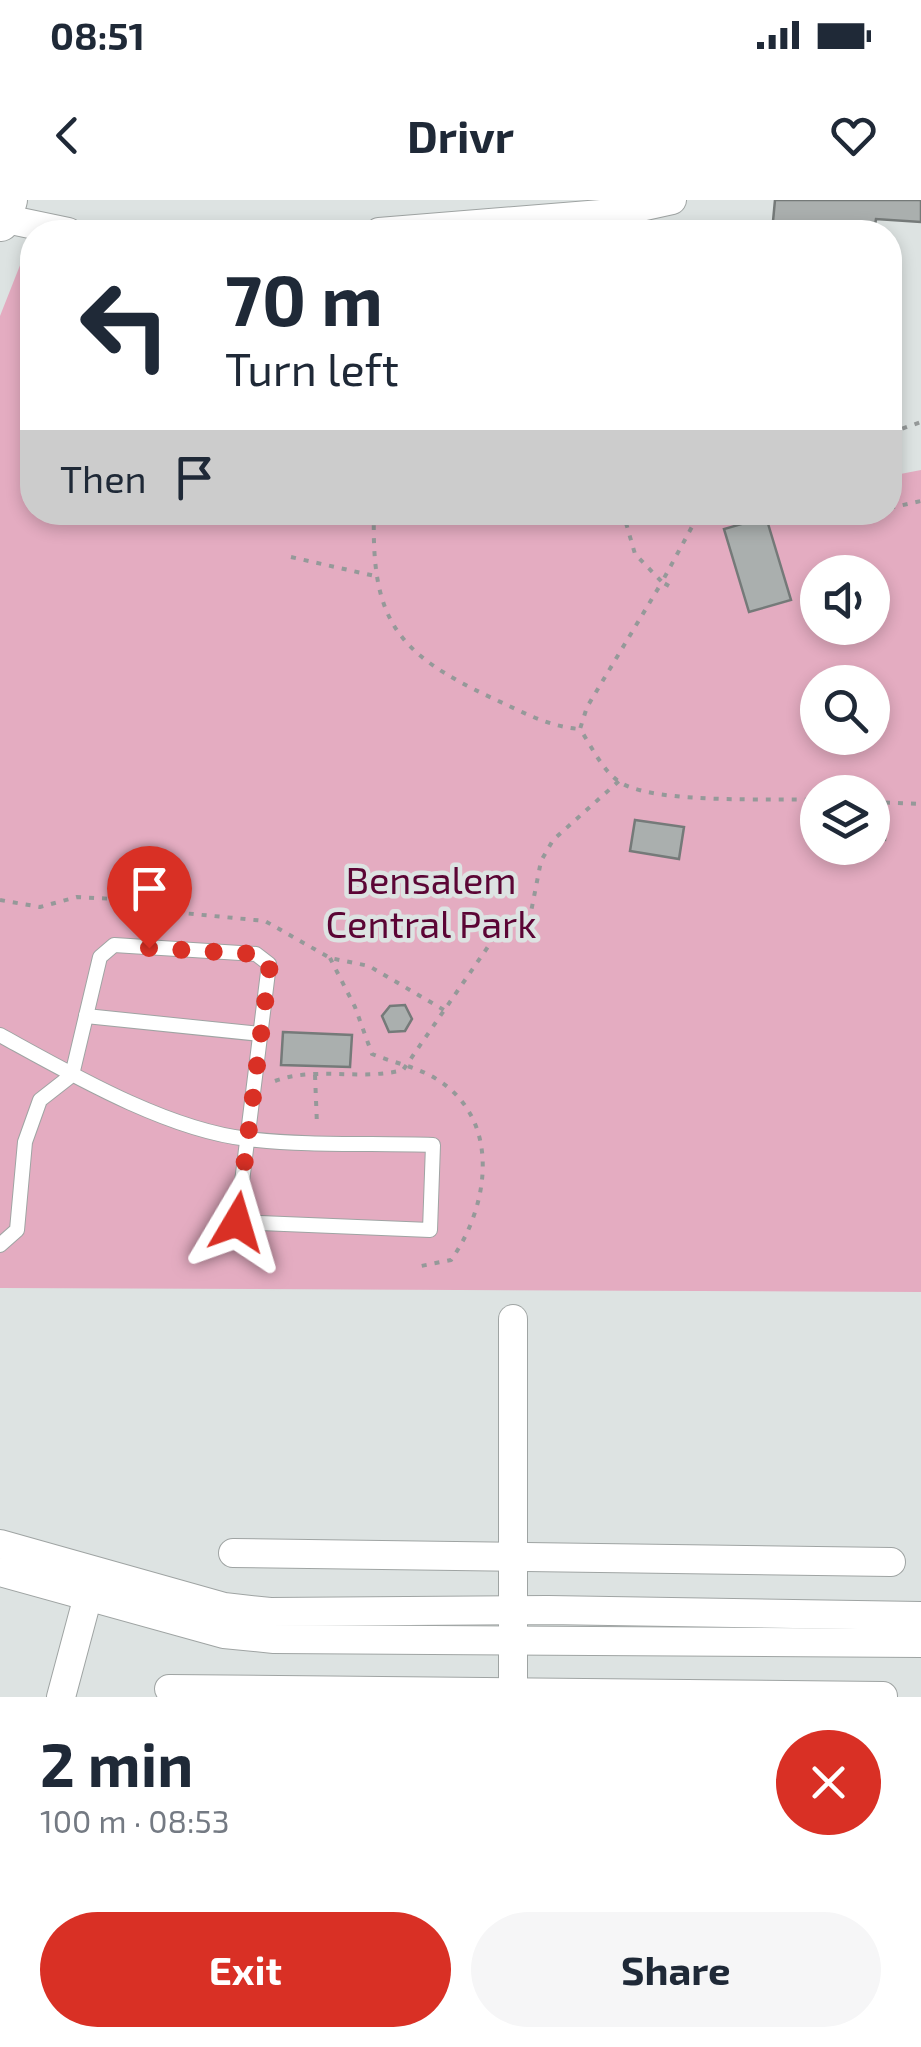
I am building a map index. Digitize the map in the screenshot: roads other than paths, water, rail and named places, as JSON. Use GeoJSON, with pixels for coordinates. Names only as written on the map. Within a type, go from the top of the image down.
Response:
{"type":"FeatureCollection","features":[{"type":"Feature","properties":{"kind":"main road"},"geometry":{"type":"LineString","coordinates":[[0,220],[7,200]]}},
{"type":"Feature","properties":{"kind":"street"},"geometry":{"type":"LineString","coordinates":[[590,220],[672,200]]}},
{"type":"Feature","properties":{"kind":"street"},"geometry":{"type":"LineString","coordinates":[[513,1319],[513,1695]]}},
{"type":"Feature","properties":{"kind":"street"},"geometry":{"type":"LineString","coordinates":[[0,1544],[224,1606],[270,1612],[512,1610],[921,1616]]}},
{"type":"Feature","properties":{"kind":"street"},"geometry":{"type":"LineString","coordinates":[[233,1554],[515,1554],[891,1562]]}},
{"type":"Feature","properties":{"kind":"street"},"geometry":{"type":"LineString","coordinates":[[61,1697],[94,1570]]}},
{"type":"Feature","properties":{"kind":"street"},"geometry":{"type":"LineString","coordinates":[[0,1572],[224,1634],[513,1643],[921,1643]]}},
{"type":"Feature","properties":{"kind":"street"},"geometry":{"type":"LineString","coordinates":[[168,1689],[884,1696]]}},
{"type":"Feature","properties":{"kind":"lane"},"geometry":{"type":"LineString","coordinates":[[0,1035],[72,1075],[213,1132],[247,1140],[433,1145],[430,1230],[237,1222],[247,1140],[253,1089],[260,1034],[270,964],[256,954],[114,945],[100,957],[72,1075],[40,1100],[25,1142],[17,1230],[0,1245]]}},
{"type":"Feature","properties":{"kind":"lane"},"geometry":{"type":"LineString","coordinates":[[86,1016],[260,1034]]}},
{"type":"Feature","properties":{"kind":"park label","name":"Bensalem Central Park"},"geometry":{"type":"Point","coordinates":[431,903]}}]}
